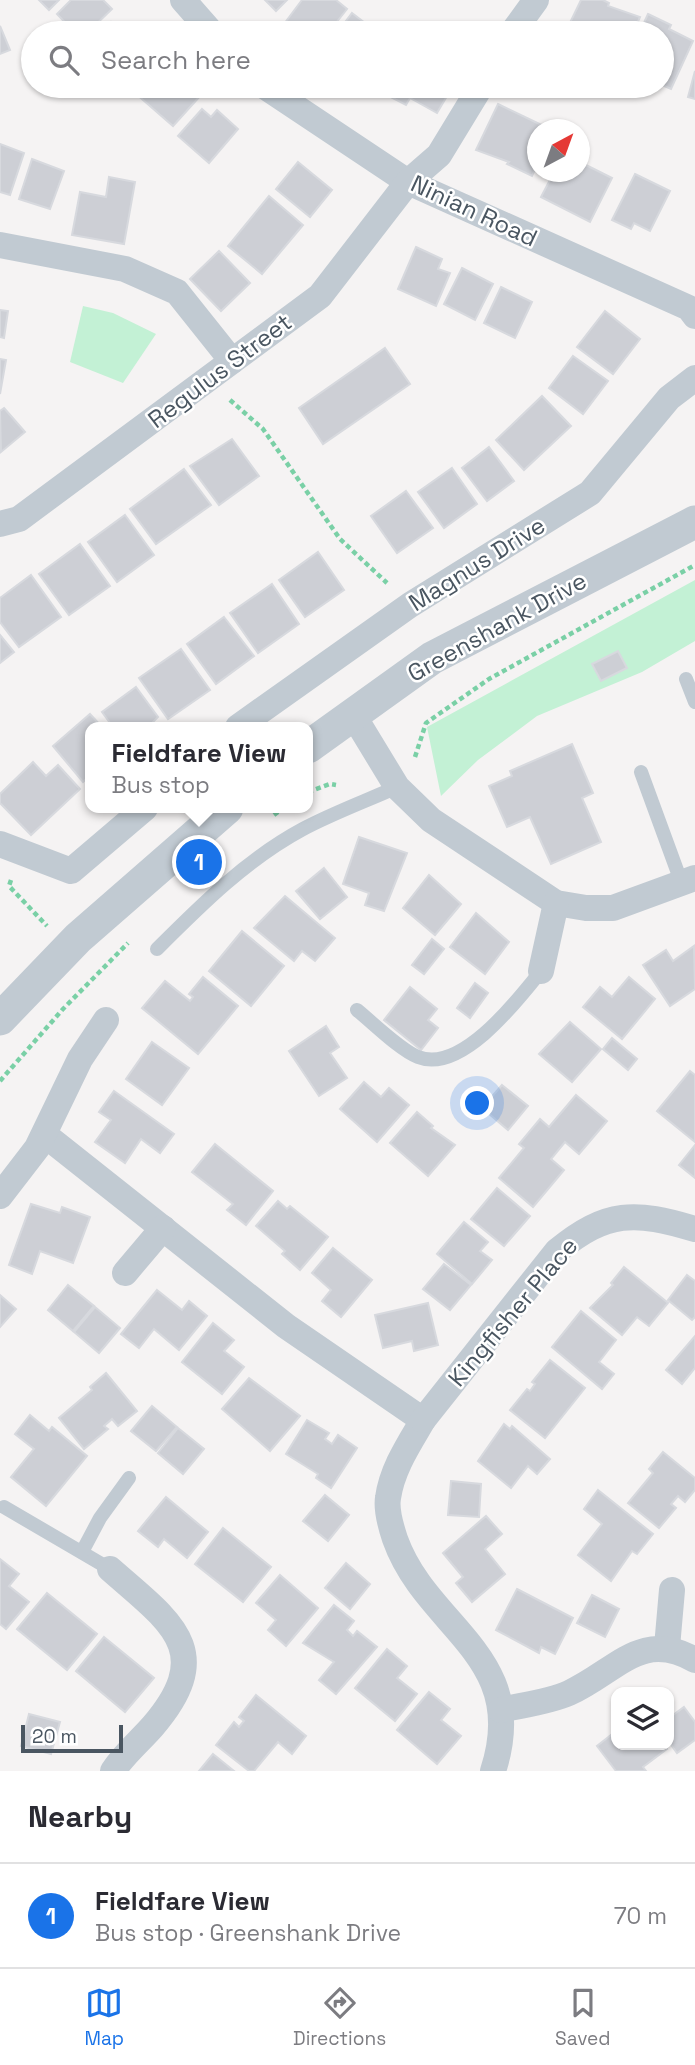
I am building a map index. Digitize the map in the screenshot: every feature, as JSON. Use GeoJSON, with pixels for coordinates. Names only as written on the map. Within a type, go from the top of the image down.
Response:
{"type":"FeatureCollection","features":[{"type":"Feature","properties":{"kind":"street"},"geometry":{"type":"LineString","coordinates":[[183,0],[201,21]]}},
{"type":"Feature","properties":{"kind":"street"},"geometry":{"type":"LineString","coordinates":[[521,21],[536,0]]}},
{"type":"Feature","properties":{"kind":"street","name":"Ninian Road"},"geometry":{"type":"LineString","coordinates":[[282,98],[408,182],[689,308],[695,316]]}},
{"type":"Feature","properties":{"kind":"street","name":"Regulus Street"},"geometry":{"type":"LineString","coordinates":[[0,523],[19,519],[320,296],[408,182],[439,155],[474,98]]}},
{"type":"Feature","properties":{"kind":"street"},"geometry":{"type":"LineString","coordinates":[[0,246],[125,269],[177,292],[232,361]]}},
{"type":"Feature","properties":{"kind":"street","name":"Magnus Drive"},"geometry":{"type":"LineString","coordinates":[[245,722],[411,605],[590,493],[669,398],[695,379]]}},
{"type":"Feature","properties":{"kind":"street","name":"Greenshank Drive"},"geometry":{"type":"LineString","coordinates":[[313,742],[432,657],[695,522]]}},
{"type":"Feature","properties":{"kind":"street"},"geometry":{"type":"LineString","coordinates":[[352,713],[393,783],[457,840],[556,903],[586,908],[612,908],[688,881]]}},
{"type":"Feature","properties":{"kind":"street"},"geometry":{"type":"LineString","coordinates":[[11,849],[71,872],[139,813]]}},
{"type":"Feature","properties":{"kind":"street"},"geometry":{"type":"LineString","coordinates":[[0,1020],[78,939],[221,813]]}},
{"type":"Feature","properties":{"kind":"street"},"geometry":{"type":"LineString","coordinates":[[541,971],[556,903]]}},
{"type":"Feature","properties":{"kind":"street"},"geometry":{"type":"LineString","coordinates":[[0,1196],[22,1170],[45,1135],[80,1059],[106,1020]]}},
{"type":"Feature","properties":{"kind":"street"},"geometry":{"type":"LineString","coordinates":[[45,1135],[286,1326],[423,1420]]}},
{"type":"Feature","properties":{"kind":"street","name":"Kingfisher Place"},"geometry":{"type":"LineString","coordinates":[[493,1771],[498,1756],[501,1710],[494,1682],[474,1647],[409,1571],[391,1530],[388,1499],[399,1461],[423,1420],[557,1251],[582,1230],[612,1217],[660,1219],[695,1229]]}},
{"type":"Feature","properties":{"kind":"street"},"geometry":{"type":"LineString","coordinates":[[125,1273],[163,1228]]}},
{"type":"Feature","properties":{"kind":"street"},"geometry":{"type":"LineString","coordinates":[[110,1569],[163,1615],[182,1644],[185,1672],[177,1695],[113,1771]]}},
{"type":"Feature","properties":{"kind":"street"},"geometry":{"type":"LineString","coordinates":[[667,1647],[672,1590]]}},
{"type":"Feature","properties":{"kind":"street"},"geometry":{"type":"LineString","coordinates":[[501,1710],[565,1695],[635,1654],[654,1647],[667,1647],[695,1660]]}},
{"type":"Feature","properties":{"kind":"lane"},"geometry":{"type":"LineString","coordinates":[[686,679],[695,702]]}},
{"type":"Feature","properties":{"kind":"lane"},"geometry":{"type":"LineString","coordinates":[[641,772],[688,881]]}},
{"type":"Feature","properties":{"kind":"lane"},"geometry":{"type":"LineString","coordinates":[[157,949],[206,900],[277,846],[302,830],[393,783]]}},
{"type":"Feature","properties":{"kind":"lane"},"geometry":{"type":"LineString","coordinates":[[356,1010],[417,1057],[439,1060],[457,1054],[481,1035],[516,1002],[541,971]]}},
{"type":"Feature","properties":{"kind":"lane"},"geometry":{"type":"LineString","coordinates":[[82,1552],[100,1518],[129,1478]]}},
{"type":"Feature","properties":{"kind":"lane"},"geometry":{"type":"LineString","coordinates":[[4,1507],[110,1569]]}},
{"type":"Feature","properties":{"kind":"path"},"geometry":{"type":"LineString","coordinates":[[208,381],[263,429],[340,540],[411,605]]}},
{"type":"Feature","properties":{"kind":"path"},"geometry":{"type":"LineString","coordinates":[[313,790],[330,784],[357,794],[393,783],[414,761],[426,723],[489,680],[695,565]]}},
{"type":"Feature","properties":{"kind":"path"},"geometry":{"type":"LineString","coordinates":[[11,849],[9,886],[48,927]]}},
{"type":"Feature","properties":{"kind":"green space"},"geometry":{"type":"Polygon","coordinates":[[[83,306],[113,313],[156,334],[123,383],[70,362],[83,306]]]}},
{"type":"Feature","properties":{"kind":"green space"},"geometry":{"type":"Polygon","coordinates":[[[695,580],[695,641],[642,672],[537,716],[478,760],[441,796],[427,727],[695,580]]]}},
{"type":"Feature","properties":{"kind":"building"},"geometry":{"type":"Polygon","coordinates":[[[39,0],[59,0],[49,10],[39,0]]]}},
{"type":"Feature","properties":{"kind":"building"},"geometry":{"type":"Polygon","coordinates":[[[71,0],[103,0],[112,9],[100,21],[64,21],[57,14],[71,0]]]}},
{"type":"Feature","properties":{"kind":"building"},"geometry":{"type":"Polygon","coordinates":[[[265,0],[287,0],[276,11],[265,0]]]}},
{"type":"Feature","properties":{"kind":"building"},"geometry":{"type":"Polygon","coordinates":[[[302,0],[336,0],[347,9],[338,21],[286,21],[302,0]]]}},
{"type":"Feature","properties":{"kind":"building"},"geometry":{"type":"Polygon","coordinates":[[[581,0],[603,0],[609,3],[608,6],[640,17],[638,21],[571,21],[581,0]]]}},
{"type":"Feature","properties":{"kind":"building"},"geometry":{"type":"Polygon","coordinates":[[[352,13],[362,21],[346,21],[352,13]]]}},
{"type":"Feature","properties":{"kind":"building"},"geometry":{"type":"Polygon","coordinates":[[[648,14],[663,21],[645,21],[648,14]]]}},
{"type":"Feature","properties":{"kind":"building"},"geometry":{"type":"Polygon","coordinates":[[[0,26],[10,50],[0,54],[0,26]]]}},
{"type":"Feature","properties":{"kind":"building"},"geometry":{"type":"Polygon","coordinates":[[[674,32],[693,41],[674,82],[674,32]]]}},
{"type":"Feature","properties":{"kind":"building"},"geometry":{"type":"Polygon","coordinates":[[[695,71],[695,99],[688,97],[695,71]]]}},
{"type":"Feature","properties":{"kind":"building"},"geometry":{"type":"Polygon","coordinates":[[[141,98],[198,98],[173,126],[141,98]]]}},
{"type":"Feature","properties":{"kind":"building"},"geometry":{"type":"Polygon","coordinates":[[[393,98],[410,98],[406,105],[393,98]]]}},
{"type":"Feature","properties":{"kind":"building"},"geometry":{"type":"Polygon","coordinates":[[[410,98],[446,98],[437,113],[410,98]]]}},
{"type":"Feature","properties":{"kind":"building"},"geometry":{"type":"Polygon","coordinates":[[[498,104],[529,119],[527,119],[527,174],[507,164],[509,162],[476,150],[498,104]]]}},
{"type":"Feature","properties":{"kind":"building"},"geometry":{"type":"Polygon","coordinates":[[[202,109],[211,117],[217,110],[238,129],[209,163],[178,136],[202,109]]]}},
{"type":"Feature","properties":{"kind":"building"},"geometry":{"type":"Polygon","coordinates":[[[0,144],[24,153],[10,195],[0,192],[0,144]]]}},
{"type":"Feature","properties":{"kind":"building"},"geometry":{"type":"Polygon","coordinates":[[[32,159],[64,171],[50,209],[19,199],[32,159]]]}},
{"type":"Feature","properties":{"kind":"building"},"geometry":{"type":"Polygon","coordinates":[[[298,162],[332,190],[310,217],[276,189],[298,162]]]}},
{"type":"Feature","properties":{"kind":"building"},"geometry":{"type":"Polygon","coordinates":[[[590,167],[612,178],[590,222],[541,197],[549,182],[590,182],[590,167]]]}},
{"type":"Feature","properties":{"kind":"building"},"geometry":{"type":"Polygon","coordinates":[[[635,174],[670,191],[650,231],[634,223],[631,229],[612,220],[635,174]]]}},
{"type":"Feature","properties":{"kind":"building"},"geometry":{"type":"Polygon","coordinates":[[[109,177],[135,182],[124,244],[72,235],[80,192],[106,197],[109,177]]]}},
{"type":"Feature","properties":{"kind":"building"},"geometry":{"type":"Polygon","coordinates":[[[269,196],[303,225],[262,274],[228,246],[269,196]]]}},
{"type":"Feature","properties":{"kind":"building"},"geometry":{"type":"Polygon","coordinates":[[[416,247],[442,259],[438,269],[450,273],[436,306],[398,289],[416,247]]]}},
{"type":"Feature","properties":{"kind":"building"},"geometry":{"type":"Polygon","coordinates":[[[219,251],[250,283],[221,311],[190,279],[219,251]]]}},
{"type":"Feature","properties":{"kind":"building"},"geometry":{"type":"Polygon","coordinates":[[[462,268],[493,284],[475,320],[444,304],[462,268]]]}},
{"type":"Feature","properties":{"kind":"building"},"geometry":{"type":"Polygon","coordinates":[[[501,287],[532,302],[515,338],[484,323],[501,287]]]}},
{"type":"Feature","properties":{"kind":"building"},"geometry":{"type":"Polygon","coordinates":[[[0,310],[8,311],[4,338],[0,337],[0,310]]]}},
{"type":"Feature","properties":{"kind":"building"},"geometry":{"type":"Polygon","coordinates":[[[605,311],[640,339],[613,374],[577,347],[605,311]]]}},
{"type":"Feature","properties":{"kind":"building"},"geometry":{"type":"Polygon","coordinates":[[[385,348],[410,384],[323,444],[299,408],[385,348]]]}},
{"type":"Feature","properties":{"kind":"building"},"geometry":{"type":"Polygon","coordinates":[[[573,356],[608,381],[583,414],[549,388],[573,356]]]}},
{"type":"Feature","properties":{"kind":"building"},"geometry":{"type":"Polygon","coordinates":[[[0,359],[6,360],[0,394],[0,359]]]}},
{"type":"Feature","properties":{"kind":"building"},"geometry":{"type":"Polygon","coordinates":[[[542,396],[571,426],[524,470],[496,440],[542,396]]]}},
{"type":"Feature","properties":{"kind":"building"},"geometry":{"type":"Polygon","coordinates":[[[4,408],[25,432],[1,452],[0,411],[4,408]]]}},
{"type":"Feature","properties":{"kind":"building"},"geometry":{"type":"Polygon","coordinates":[[[232,439],[259,476],[219,505],[190,466],[232,439]]]}},
{"type":"Feature","properties":{"kind":"building"},"geometry":{"type":"Polygon","coordinates":[[[489,447],[514,481],[487,501],[462,468],[489,447]]]}},
{"type":"Feature","properties":{"kind":"building"},"geometry":{"type":"Polygon","coordinates":[[[452,468],[477,504],[444,528],[418,492],[452,468]]]}},
{"type":"Feature","properties":{"kind":"building"},"geometry":{"type":"Polygon","coordinates":[[[184,469],[211,505],[156,544],[130,509],[184,469]]]}},
{"type":"Feature","properties":{"kind":"building"},"geometry":{"type":"Polygon","coordinates":[[[406,491],[433,528],[397,553],[371,516],[406,491]]]}},
{"type":"Feature","properties":{"kind":"building"},"geometry":{"type":"Polygon","coordinates":[[[125,515],[154,555],[117,582],[88,542],[125,515]]]}},
{"type":"Feature","properties":{"kind":"building"},"geometry":{"type":"Polygon","coordinates":[[[80,544],[110,586],[69,615],[39,574],[80,544]]]}},
{"type":"Feature","properties":{"kind":"building"},"geometry":{"type":"Polygon","coordinates":[[[318,552],[344,590],[305,617],[279,580],[318,552]]]}},
{"type":"Feature","properties":{"kind":"building"},"geometry":{"type":"Polygon","coordinates":[[[31,575],[61,617],[19,647],[0,622],[0,598],[31,575]]]}},
{"type":"Feature","properties":{"kind":"building"},"geometry":{"type":"Polygon","coordinates":[[[272,584],[299,624],[258,653],[230,613],[272,584]]]}},
{"type":"Feature","properties":{"kind":"building"},"geometry":{"type":"Polygon","coordinates":[[[224,617],[254,656],[216,684],[187,644],[224,617]]]}},
{"type":"Feature","properties":{"kind":"building"},"geometry":{"type":"Polygon","coordinates":[[[0,635],[14,652],[0,663],[0,635]]]}},
{"type":"Feature","properties":{"kind":"building"},"geometry":{"type":"Polygon","coordinates":[[[181,649],[210,690],[168,719],[139,678],[181,649]]]}},
{"type":"Feature","properties":{"kind":"building"},"geometry":{"type":"Polygon","coordinates":[[[618,651],[627,668],[601,681],[592,664],[618,651]]]}},
{"type":"Feature","properties":{"kind":"building"},"geometry":{"type":"Polygon","coordinates":[[[136,687],[158,717],[153,722],[109,722],[102,712],[136,687]]]}},
{"type":"Feature","properties":{"kind":"building"},"geometry":{"type":"Polygon","coordinates":[[[90,714],[97,722],[85,722],[83,782],[53,746],[90,714]]]}},
{"type":"Feature","properties":{"kind":"building"},"geometry":{"type":"Polygon","coordinates":[[[572,744],[593,793],[582,798],[601,842],[551,864],[530,817],[507,827],[489,786],[512,776],[510,771],[572,744]]]}},
{"type":"Feature","properties":{"kind":"building"},"geometry":{"type":"Polygon","coordinates":[[[33,762],[46,776],[58,765],[80,789],[31,835],[0,803],[0,794],[33,762]]]}},
{"type":"Feature","properties":{"kind":"building"},"geometry":{"type":"Polygon","coordinates":[[[359,837],[407,853],[384,911],[365,905],[369,893],[343,884],[359,837]]]}},
{"type":"Feature","properties":{"kind":"building"},"geometry":{"type":"Polygon","coordinates":[[[324,868],[347,897],[320,919],[296,891],[324,868]]]}},
{"type":"Feature","properties":{"kind":"building"},"geometry":{"type":"Polygon","coordinates":[[[429,875],[461,904],[435,935],[403,908],[429,875]]]}},
{"type":"Feature","properties":{"kind":"building"},"geometry":{"type":"Polygon","coordinates":[[[285,896],[335,938],[315,961],[302,951],[294,961],[254,928],[285,896]]]}},
{"type":"Feature","properties":{"kind":"building"},"geometry":{"type":"Polygon","coordinates":[[[476,913],[509,942],[485,974],[450,947],[476,913]]]}},
{"type":"Feature","properties":{"kind":"building"},"geometry":{"type":"Polygon","coordinates":[[[242,931],[284,966],[251,1006],[209,971],[242,931]]]}},
{"type":"Feature","properties":{"kind":"building"},"geometry":{"type":"Polygon","coordinates":[[[432,939],[444,949],[424,974],[412,965],[432,939]]]}},
{"type":"Feature","properties":{"kind":"building"},"geometry":{"type":"Polygon","coordinates":[[[694,946],[695,989],[670,1006],[643,965],[666,950],[673,961],[694,946]]]}},
{"type":"Feature","properties":{"kind":"building"},"geometry":{"type":"Polygon","coordinates":[[[203,977],[238,1006],[198,1054],[142,1008],[165,981],[190,1001],[193,997],[189,994],[203,977]]]}},
{"type":"Feature","properties":{"kind":"building"},"geometry":{"type":"Polygon","coordinates":[[[629,977],[655,999],[622,1039],[583,1007],[600,987],[612,997],[629,977]]]}},
{"type":"Feature","properties":{"kind":"building"},"geometry":{"type":"Polygon","coordinates":[[[475,983],[488,993],[470,1018],[457,1008],[475,983]]]}},
{"type":"Feature","properties":{"kind":"building"},"geometry":{"type":"Polygon","coordinates":[[[410,987],[437,1009],[428,1020],[438,1028],[421,1050],[384,1020],[410,987]]]}},
{"type":"Feature","properties":{"kind":"building"},"geometry":{"type":"Polygon","coordinates":[[[570,1022],[601,1049],[572,1082],[539,1054],[570,1022]]]}},
{"type":"Feature","properties":{"kind":"building"},"geometry":{"type":"Polygon","coordinates":[[[326,1026],[339,1047],[330,1053],[347,1078],[319,1096],[289,1051],[326,1026]]]}},
{"type":"Feature","properties":{"kind":"building"},"geometry":{"type":"Polygon","coordinates":[[[612,1038],[637,1059],[628,1070],[603,1049],[612,1038]]]}},
{"type":"Feature","properties":{"kind":"building"},"geometry":{"type":"Polygon","coordinates":[[[152,1042],[189,1068],[162,1105],[126,1079],[152,1042]]]}},
{"type":"Feature","properties":{"kind":"building"},"geometry":{"type":"Polygon","coordinates":[[[690,1071],[695,1075],[695,1142],[657,1111],[690,1071]]]}},
{"type":"Feature","properties":{"kind":"building"},"geometry":{"type":"Polygon","coordinates":[[[364,1082],[381,1097],[389,1088],[409,1105],[377,1142],[340,1109],[364,1082]]]}},
{"type":"Feature","properties":{"kind":"building"},"geometry":{"type":"Polygon","coordinates":[[[502,1085],[528,1106],[508,1130],[482,1108],[502,1085]]]}},
{"type":"Feature","properties":{"kind":"building"},"geometry":{"type":"Polygon","coordinates":[[[114,1091],[174,1134],[160,1153],[141,1139],[125,1163],[95,1142],[111,1120],[99,1112],[114,1091]]]}},
{"type":"Feature","properties":{"kind":"building"},"geometry":{"type":"Polygon","coordinates":[[[576,1095],[607,1121],[579,1154],[565,1142],[551,1159],[564,1170],[533,1207],[499,1178],[524,1148],[519,1144],[540,1119],[549,1127],[576,1095]]]}},
{"type":"Feature","properties":{"kind":"building"},"geometry":{"type":"Polygon","coordinates":[[[417,1112],[433,1126],[431,1128],[455,1145],[428,1176],[390,1143],[417,1112]]]}},
{"type":"Feature","properties":{"kind":"building"},"geometry":{"type":"Polygon","coordinates":[[[215,1144],[273,1191],[246,1225],[227,1210],[233,1204],[192,1172],[215,1144]]]}},
{"type":"Feature","properties":{"kind":"building"},"geometry":{"type":"Polygon","coordinates":[[[695,1145],[695,1178],[679,1165],[695,1145]]]}},
{"type":"Feature","properties":{"kind":"building"},"geometry":{"type":"Polygon","coordinates":[[[497,1188],[530,1216],[504,1246],[471,1219],[497,1188]]]}},
{"type":"Feature","properties":{"kind":"building"},"geometry":{"type":"Polygon","coordinates":[[[278,1201],[287,1209],[290,1206],[328,1237],[300,1270],[282,1254],[285,1251],[256,1226],[278,1201]]]}},
{"type":"Feature","properties":{"kind":"building"},"geometry":{"type":"Polygon","coordinates":[[[31,1204],[60,1213],[62,1207],[90,1217],[73,1263],[40,1251],[32,1274],[9,1265],[31,1204]]]}},
{"type":"Feature","properties":{"kind":"building"},"geometry":{"type":"Polygon","coordinates":[[[464,1222],[488,1242],[480,1251],[492,1260],[472,1284],[437,1254],[464,1222]]]}},
{"type":"Feature","properties":{"kind":"building"},"geometry":{"type":"Polygon","coordinates":[[[333,1248],[372,1280],[341,1317],[322,1301],[331,1290],[312,1273],[333,1248]]]}},
{"type":"Feature","properties":{"kind":"building"},"geometry":{"type":"Polygon","coordinates":[[[444,1264],[471,1285],[450,1310],[423,1289],[444,1264]]]}},
{"type":"Feature","properties":{"kind":"building"},"geometry":{"type":"Polygon","coordinates":[[[624,1267],[668,1303],[649,1326],[637,1317],[622,1335],[590,1308],[613,1285],[611,1283],[624,1267]]]}},
{"type":"Feature","properties":{"kind":"building"},"geometry":{"type":"Polygon","coordinates":[[[687,1275],[695,1281],[695,1317],[692,1320],[668,1300],[687,1275]]]}},
{"type":"Feature","properties":{"kind":"building"},"geometry":{"type":"Polygon","coordinates":[[[68,1285],[94,1306],[73,1331],[48,1310],[68,1285]]]}},
{"type":"Feature","properties":{"kind":"building"},"geometry":{"type":"Polygon","coordinates":[[[157,1290],[182,1310],[189,1301],[207,1316],[179,1350],[154,1329],[139,1348],[121,1334],[157,1290]]]}},
{"type":"Feature","properties":{"kind":"building"},"geometry":{"type":"Polygon","coordinates":[[[0,1295],[16,1309],[0,1327],[0,1295]]]}},
{"type":"Feature","properties":{"kind":"building"},"geometry":{"type":"Polygon","coordinates":[[[428,1303],[438,1345],[414,1351],[412,1341],[383,1348],[375,1315],[428,1303]]]}},
{"type":"Feature","properties":{"kind":"building"},"geometry":{"type":"Polygon","coordinates":[[[95,1307],[120,1328],[99,1353],[74,1332],[95,1307]]]}},
{"type":"Feature","properties":{"kind":"building"},"geometry":{"type":"Polygon","coordinates":[[[581,1311],[616,1340],[599,1362],[614,1374],[602,1389],[552,1347],[581,1311]]]}},
{"type":"Feature","properties":{"kind":"building"},"geometry":{"type":"Polygon","coordinates":[[[213,1323],[234,1340],[224,1351],[244,1367],[222,1394],[182,1362],[213,1323]]]}},
{"type":"Feature","properties":{"kind":"building"},"geometry":{"type":"Polygon","coordinates":[[[695,1336],[695,1368],[682,1384],[666,1370],[695,1336]]]}},
{"type":"Feature","properties":{"kind":"building"},"geometry":{"type":"Polygon","coordinates":[[[550,1360],[585,1388],[545,1438],[510,1410],[527,1389],[530,1391],[535,1384],[532,1382],[550,1360]]]}},
{"type":"Feature","properties":{"kind":"building"},"geometry":{"type":"Polygon","coordinates":[[[106,1373],[137,1411],[118,1426],[112,1419],[104,1426],[108,1429],[84,1449],[59,1418],[92,1390],[90,1387],[106,1373]]]}},
{"type":"Feature","properties":{"kind":"building"},"geometry":{"type":"Polygon","coordinates":[[[249,1378],[300,1416],[270,1451],[222,1409],[249,1378]]]}},
{"type":"Feature","properties":{"kind":"building"},"geometry":{"type":"Polygon","coordinates":[[[152,1406],[177,1427],[156,1451],[131,1431],[152,1406]]]}},
{"type":"Feature","properties":{"kind":"building"},"geometry":{"type":"Polygon","coordinates":[[[30,1415],[49,1431],[52,1427],[87,1456],[46,1506],[11,1477],[34,1449],[15,1434],[30,1415]]]}},
{"type":"Feature","properties":{"kind":"building"},"geometry":{"type":"Polygon","coordinates":[[[307,1420],[329,1433],[325,1439],[332,1444],[338,1435],[357,1448],[331,1488],[316,1478],[318,1474],[286,1454],[307,1420]]]}},
{"type":"Feature","properties":{"kind":"building"},"geometry":{"type":"Polygon","coordinates":[[[504,1424],[510,1429],[512,1426],[550,1459],[537,1474],[528,1466],[511,1488],[478,1461],[504,1424]]]}},
{"type":"Feature","properties":{"kind":"building"},"geometry":{"type":"Polygon","coordinates":[[[178,1428],[204,1449],[183,1474],[158,1453],[178,1428]]]}},
{"type":"Feature","properties":{"kind":"building"},"geometry":{"type":"Polygon","coordinates":[[[663,1452],[695,1478],[695,1490],[685,1502],[678,1496],[671,1504],[676,1508],[659,1528],[628,1503],[653,1473],[649,1469],[663,1452]]]}},
{"type":"Feature","properties":{"kind":"building"},"geometry":{"type":"Polygon","coordinates":[[[451,1481],[481,1484],[479,1517],[448,1515],[451,1481]]]}},
{"type":"Feature","properties":{"kind":"building"},"geometry":{"type":"Polygon","coordinates":[[[598,1490],[653,1534],[637,1554],[632,1551],[611,1581],[578,1555],[602,1524],[584,1509],[598,1490]]]}},
{"type":"Feature","properties":{"kind":"building"},"geometry":{"type":"Polygon","coordinates":[[[325,1495],[349,1515],[328,1541],[303,1521],[325,1495]]]}},
{"type":"Feature","properties":{"kind":"building"},"geometry":{"type":"Polygon","coordinates":[[[166,1497],[208,1532],[187,1558],[164,1539],[158,1547],[138,1531],[166,1497]]]}},
{"type":"Feature","properties":{"kind":"building"},"geometry":{"type":"Polygon","coordinates":[[[486,1516],[502,1534],[485,1549],[505,1574],[472,1602],[456,1583],[463,1577],[443,1553],[486,1516]]]}},
{"type":"Feature","properties":{"kind":"building"},"geometry":{"type":"Polygon","coordinates":[[[223,1528],[271,1567],[243,1602],[195,1564],[223,1528]]]}},
{"type":"Feature","properties":{"kind":"building"},"geometry":{"type":"Polygon","coordinates":[[[0,1559],[19,1574],[9,1586],[29,1602],[6,1629],[0,1624],[0,1559]]]}},
{"type":"Feature","properties":{"kind":"building"},"geometry":{"type":"Polygon","coordinates":[[[346,1563],[370,1584],[350,1609],[325,1588],[346,1563]]]}},
{"type":"Feature","properties":{"kind":"building"},"geometry":{"type":"Polygon","coordinates":[[[280,1575],[318,1608],[286,1646],[268,1630],[276,1620],[256,1603],[280,1575]]]}},
{"type":"Feature","properties":{"kind":"building"},"geometry":{"type":"Polygon","coordinates":[[[517,1589],[573,1618],[555,1654],[541,1647],[539,1653],[496,1630],[517,1589]]]}},
{"type":"Feature","properties":{"kind":"building"},"geometry":{"type":"Polygon","coordinates":[[[47,1593],[97,1634],[67,1670],[17,1629],[47,1593]]]}},
{"type":"Feature","properties":{"kind":"building"},"geometry":{"type":"Polygon","coordinates":[[[592,1595],[619,1609],[605,1637],[577,1623],[592,1595]]]}},
{"type":"Feature","properties":{"kind":"building"},"geometry":{"type":"Polygon","coordinates":[[[334,1605],[354,1621],[347,1630],[353,1636],[357,1631],[377,1647],[336,1694],[319,1680],[334,1662],[303,1643],[334,1605]]]}},
{"type":"Feature","properties":{"kind":"building"},"geometry":{"type":"Polygon","coordinates":[[[104,1637],[154,1678],[125,1712],[76,1671],[104,1637]]]}},
{"type":"Feature","properties":{"kind":"building"},"geometry":{"type":"Polygon","coordinates":[[[387,1649],[407,1666],[397,1678],[417,1694],[395,1721],[355,1688],[387,1649]]]}},
{"type":"Feature","properties":{"kind":"building"},"geometry":{"type":"Polygon","coordinates":[[[429,1692],[450,1709],[441,1720],[461,1736],[437,1764],[397,1730],[429,1692]]]}},
{"type":"Feature","properties":{"kind":"building"},"geometry":{"type":"Polygon","coordinates":[[[256,1695],[306,1736],[292,1754],[278,1742],[254,1771],[249,1771],[216,1745],[234,1722],[239,1727],[244,1721],[239,1717],[256,1695]]]}},
{"type":"Feature","properties":{"kind":"building"},"geometry":{"type":"Polygon","coordinates":[[[684,1707],[695,1722],[695,1740],[677,1753],[674,1749],[674,1714],[684,1707]]]}},
{"type":"Feature","properties":{"kind":"building"},"geometry":{"type":"Polygon","coordinates":[[[29,1714],[60,1722],[51,1754],[21,1746],[29,1714]]]}},
{"type":"Feature","properties":{"kind":"building"},"geometry":{"type":"Polygon","coordinates":[[[611,1735],[611,1750],[666,1750],[643,1767],[646,1771],[616,1771],[597,1746],[611,1735]]]}},
{"type":"Feature","properties":{"kind":"building"},"geometry":{"type":"Polygon","coordinates":[[[213,1754],[234,1771],[199,1771],[213,1754]]]}},
{"type":"Feature","properties":{"kind":"place","name":"Fieldfare View"},"geometry":{"type":"Point","coordinates":[199,862]}}]}
